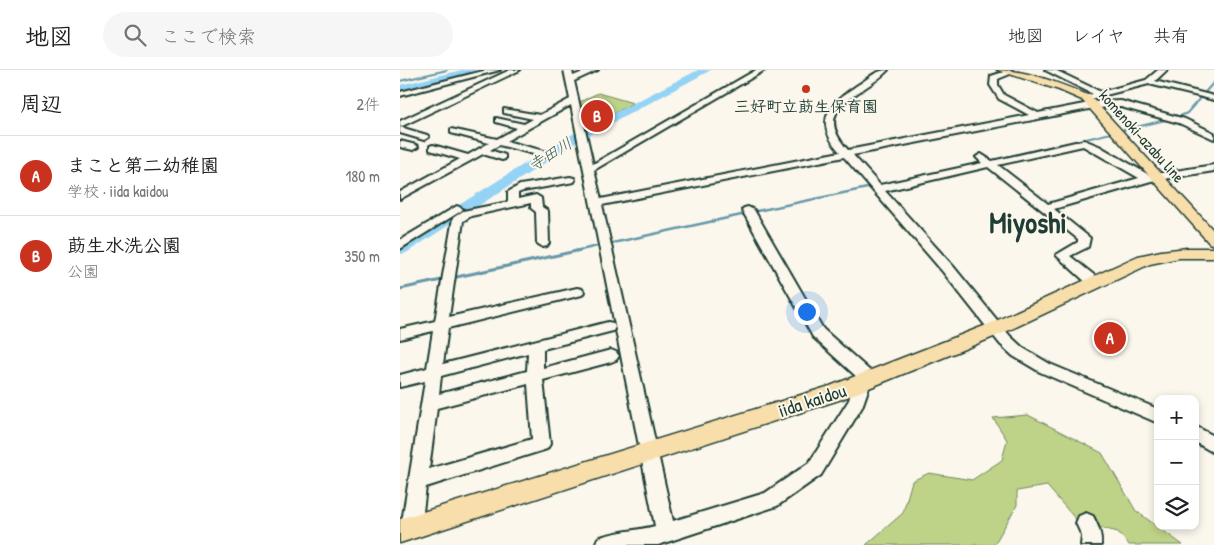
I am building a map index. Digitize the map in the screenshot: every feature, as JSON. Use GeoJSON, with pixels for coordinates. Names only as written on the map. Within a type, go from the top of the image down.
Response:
{"type":"FeatureCollection","features":[{"type":"Feature","properties":{"kind":"main road","name":"komenoki-azabu line"},"geometry":{"type":"LineString","coordinates":[[1006,71],[1068,89],[1093,99],[1152,178],[1214,240]]}},
{"type":"Feature","properties":{"kind":"main road","name":"iida kaidou"},"geometry":{"type":"LineString","coordinates":[[406,530],[865,382],[995,329],[1144,260],[1159,255],[1193,252],[1214,253]]}},
{"type":"Feature","properties":{"kind":"street"},"geometry":{"type":"LineString","coordinates":[[400,94],[496,70]]}},
{"type":"Feature","properties":{"kind":"street"},"geometry":{"type":"LineString","coordinates":[[400,124],[516,70]]}},
{"type":"Feature","properties":{"kind":"street"},"geometry":{"type":"LineString","coordinates":[[568,70],[596,203],[606,241],[647,452],[666,533]]}},
{"type":"Feature","properties":{"kind":"street"},"geometry":{"type":"LineString","coordinates":[[571,80],[594,70]]}},
{"type":"Feature","properties":{"kind":"street"},"geometry":{"type":"LineString","coordinates":[[589,169],[761,70]]}},
{"type":"Feature","properties":{"kind":"street"},"geometry":{"type":"LineString","coordinates":[[884,70],[836,105],[829,121],[834,140],[948,269],[995,329],[1018,352],[1039,364],[1154,414]]}},
{"type":"Feature","properties":{"kind":"street"},"geometry":{"type":"LineString","coordinates":[[1050,70],[1093,99],[1121,104],[1182,121],[1214,136]]}},
{"type":"Feature","properties":{"kind":"street"},"geometry":{"type":"LineString","coordinates":[[596,203],[1037,116],[1149,82],[1164,70]]}},
{"type":"Feature","properties":{"kind":"street"},"geometry":{"type":"LineString","coordinates":[[1006,71],[994,78],[993,87],[996,92],[1006,100],[1037,116]]}},
{"type":"Feature","properties":{"kind":"street"},"geometry":{"type":"LineString","coordinates":[[1149,82],[1214,98]]}},
{"type":"Feature","properties":{"kind":"street"},"geometry":{"type":"LineString","coordinates":[[402,193],[574,100]]}},
{"type":"Feature","properties":{"kind":"street"},"geometry":{"type":"LineString","coordinates":[[507,110],[540,118]]}},
{"type":"Feature","properties":{"kind":"street"},"geometry":{"type":"LineString","coordinates":[[499,120],[525,127]]}},
{"type":"Feature","properties":{"kind":"street"},"geometry":{"type":"LineString","coordinates":[[400,130],[424,137]]}},
{"type":"Feature","properties":{"kind":"street"},"geometry":{"type":"LineString","coordinates":[[454,131],[500,141],[545,154]]}},
{"type":"Feature","properties":{"kind":"street"},"geometry":{"type":"LineString","coordinates":[[877,189],[986,161],[1084,143],[1152,178]]}},
{"type":"Feature","properties":{"kind":"street"},"geometry":{"type":"LineString","coordinates":[[400,144],[413,147]]}},
{"type":"Feature","properties":{"kind":"street"},"geometry":{"type":"LineString","coordinates":[[433,148],[469,158]]}},
{"type":"Feature","properties":{"kind":"street"},"geometry":{"type":"LineString","coordinates":[[482,151],[502,157]]}},
{"type":"Feature","properties":{"kind":"street"},"geometry":{"type":"LineString","coordinates":[[986,161],[1085,240],[1084,244],[1062,255],[1094,282]]}},
{"type":"Feature","properties":{"kind":"street"},"geometry":{"type":"LineString","coordinates":[[1045,208],[1152,178],[1214,168]]}},
{"type":"Feature","properties":{"kind":"street"},"geometry":{"type":"LineString","coordinates":[[513,204],[514,192],[520,188],[570,180]]}},
{"type":"Feature","properties":{"kind":"street"},"geometry":{"type":"LineString","coordinates":[[406,530],[417,481],[456,220],[467,213],[536,198],[537,208],[542,211],[543,243]]}},
{"type":"Feature","properties":{"kind":"street"},"geometry":{"type":"LineString","coordinates":[[400,245],[457,209]]}},
{"type":"Feature","properties":{"kind":"street"},"geometry":{"type":"LineString","coordinates":[[605,545],[636,541],[666,533],[770,500],[815,469],[856,402],[865,382],[864,374],[818,333],[748,210]]}},
{"type":"Feature","properties":{"kind":"street"},"geometry":{"type":"LineString","coordinates":[[400,233],[412,237]]}},
{"type":"Feature","properties":{"kind":"street"},"geometry":{"type":"LineString","coordinates":[[400,334],[577,292]]}},
{"type":"Feature","properties":{"kind":"street"},"geometry":{"type":"LineString","coordinates":[[400,381],[608,327]]}},
{"type":"Feature","properties":{"kind":"street"},"geometry":{"type":"LineString","coordinates":[[417,481],[541,444],[535,376],[536,345]]}},
{"type":"Feature","properties":{"kind":"street"},"geometry":{"type":"LineString","coordinates":[[429,403],[611,356]]}},
{"type":"Feature","properties":{"kind":"street"},"geometry":{"type":"LineString","coordinates":[[1199,436],[1214,445]]}},
{"type":"Feature","properties":{"kind":"street"},"geometry":{"type":"LineString","coordinates":[[1086,523],[1092,536],[1091,545]]}},
{"type":"Feature","properties":{"kind":"green space"},"geometry":{"type":"Polygon","coordinates":[[[598,93],[633,103],[587,128],[580,102],[598,93]]]}},
{"type":"Feature","properties":{"kind":"green space"},"geometry":{"type":"Polygon","coordinates":[[[1028,415],[1102,453],[1136,511],[1154,524],[1154,530],[1162,530],[1183,545],[1129,545],[1118,532],[1078,522],[1047,486],[1017,491],[1017,505],[994,545],[866,545],[903,513],[912,481],[929,473],[972,480],[1002,460],[1007,440],[993,418],[1028,415]]]}},
{"type":"Feature","properties":{"kind":"waterway"},"geometry":{"type":"LineString","coordinates":[[400,81],[447,70]]}},
{"type":"Feature","properties":{"kind":"waterway"},"geometry":{"type":"LineString","coordinates":[[400,88],[475,70]]}},
{"type":"Feature","properties":{"kind":"waterway","name":"寺田川"},"geometry":{"type":"LineString","coordinates":[[400,249],[573,139],[706,70]]}},
{"type":"Feature","properties":{"kind":"waterway"},"geometry":{"type":"LineString","coordinates":[[1040,150],[1178,117],[1187,113],[1214,82]]}},
{"type":"Feature","properties":{"kind":"waterway"},"geometry":{"type":"LineString","coordinates":[[975,165],[1045,148]]}},
{"type":"Feature","properties":{"kind":"waterway"},"geometry":{"type":"LineString","coordinates":[[752,212],[915,178]]}},
{"type":"Feature","properties":{"kind":"waterway"},"geometry":{"type":"LineString","coordinates":[[608,244],[746,214]]}},
{"type":"Feature","properties":{"kind":"waterway"},"geometry":{"type":"LineString","coordinates":[[576,251],[602,245]]}},
{"type":"Feature","properties":{"kind":"waterway"},"geometry":{"type":"LineString","coordinates":[[452,278],[581,250]]}},
{"type":"Feature","properties":{"kind":"waterway"},"geometry":{"type":"LineString","coordinates":[[400,289],[446,279]]}},
{"type":"Feature","properties":{"kind":"place","name":"三好町立莇生保育園"},"geometry":{"type":"Point","coordinates":[806,89]}},
{"type":"Feature","properties":{"kind":"place","name":"莇生水洗公園"},"geometry":{"type":"Point","coordinates":[597,116]}},
{"type":"Feature","properties":{"kind":"place","name":"まこと第二幼稚園"},"geometry":{"type":"Point","coordinates":[1110,338]}},
{"type":"Feature","properties":{"kind":"district","name":"Miyoshi"},"geometry":{"type":"Point","coordinates":[1028,223]}}]}
